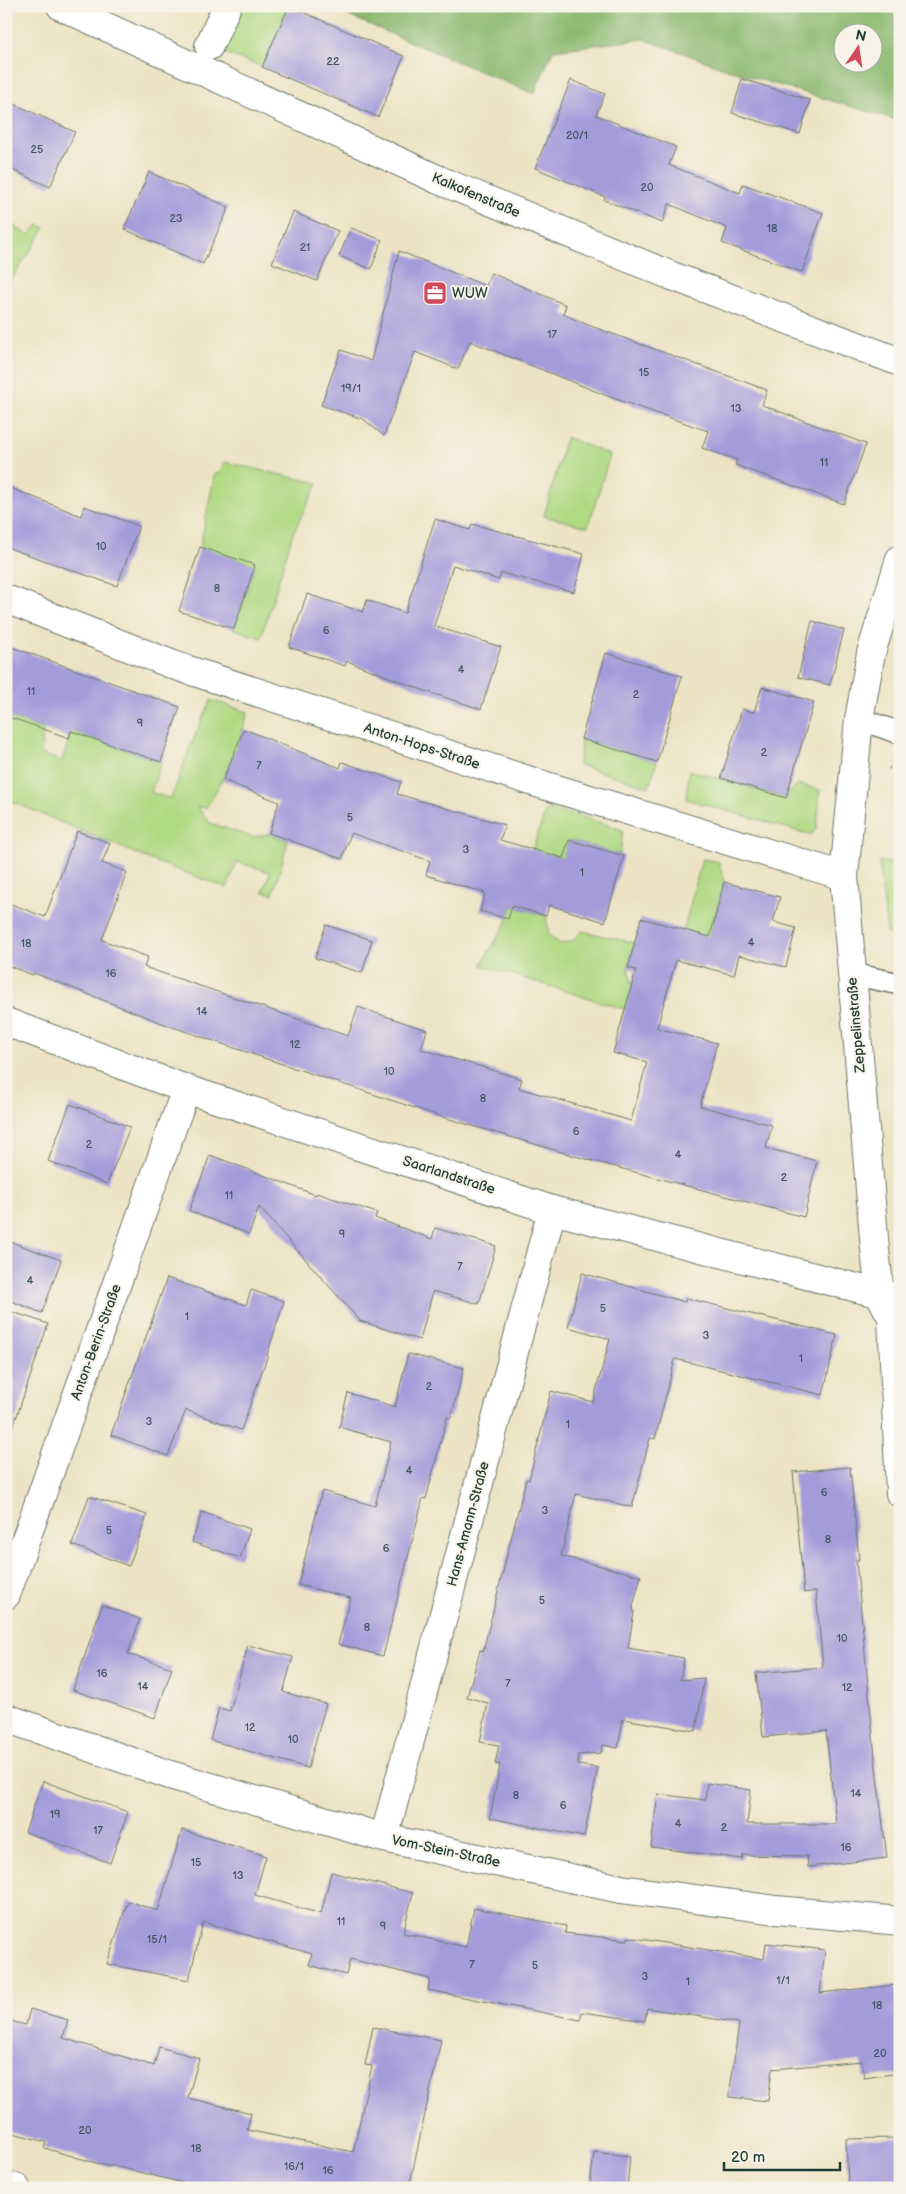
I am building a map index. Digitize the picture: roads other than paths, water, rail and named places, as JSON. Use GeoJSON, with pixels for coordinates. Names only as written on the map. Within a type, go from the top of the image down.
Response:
{"type":"FeatureCollection","features":[{"type":"Feature","properties":{"kind":"street","name":"Kalkofenstraße"},"geometry":{"type":"LineString","coordinates":[[61,6],[439,180],[672,276],[900,362]]}},
{"type":"Feature","properties":{"kind":"street"},"geometry":{"type":"LineString","coordinates":[[209,46],[227,6]]}},
{"type":"Feature","properties":{"kind":"street","name":"Zeppelinstraße"},"geometry":{"type":"LineString","coordinates":[[900,559],[871,653],[859,719],[844,876],[852,974],[892,1317],[900,1493]]}},
{"type":"Feature","properties":{"kind":"street","name":"Anton-Hops-Straße"},"geometry":{"type":"LineString","coordinates":[[6,599],[186,669],[540,784],[844,876]]}},
{"type":"Feature","properties":{"kind":"street","name":"Saarlandstraße"},"geometry":{"type":"LineString","coordinates":[[6,1022],[186,1089],[552,1210],[890,1297]]}},
{"type":"Feature","properties":{"kind":"street","name":"Anton-Berin-Straße"},"geometry":{"type":"LineString","coordinates":[[6,1595],[186,1089]]}},
{"type":"Feature","properties":{"kind":"street","name":"Hans-Amann-Straße"},"geometry":{"type":"LineString","coordinates":[[384,1838],[552,1210]]}},
{"type":"Feature","properties":{"kind":"street","name":"Vom-Stein-Straße"},"geometry":{"type":"LineString","coordinates":[[6,1718],[170,1775],[384,1838],[621,1889],[793,1912],[900,1921]]}},
{"type":"Feature","properties":{"kind":"street"},"geometry":{"type":"LineString","coordinates":[[6,2185],[16,2188]]}},
{"type":"Feature","properties":{"kind":"lane"},"geometry":{"type":"LineString","coordinates":[[859,719],[900,733]]}},
{"type":"Feature","properties":{"kind":"lane"},"geometry":{"type":"LineString","coordinates":[[852,974],[900,984]]}},
{"type":"Feature","properties":{"kind":"place","name":"WUW"},"geometry":{"type":"Point","coordinates":[435,293]}}]}
